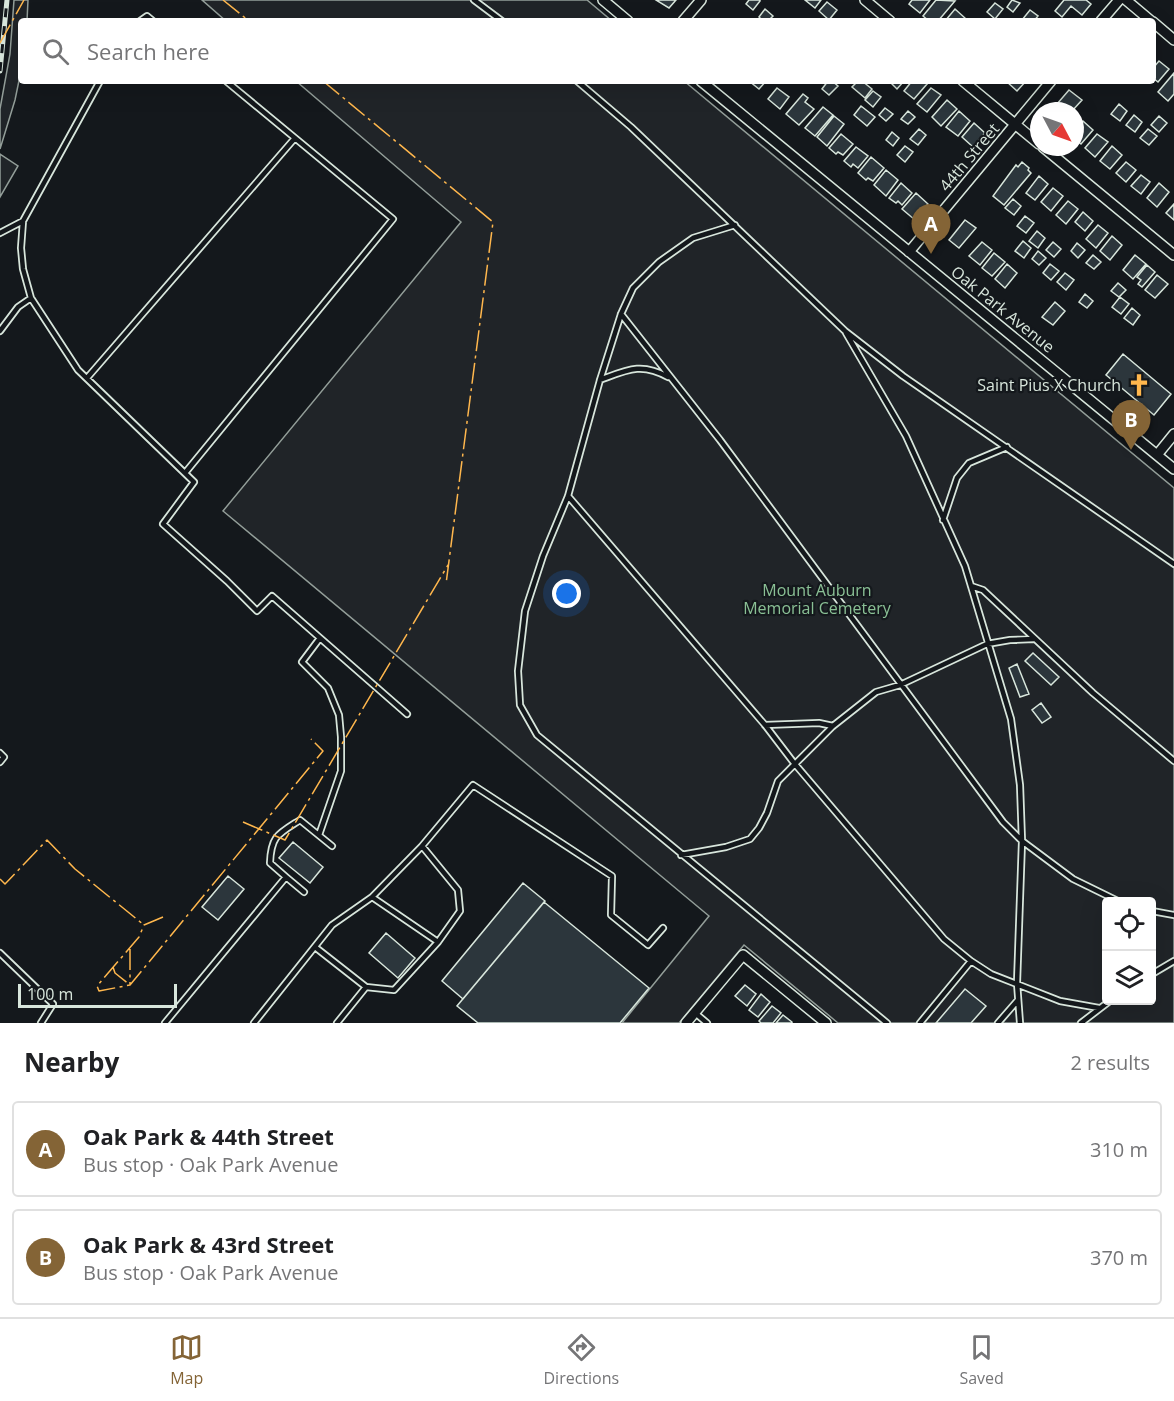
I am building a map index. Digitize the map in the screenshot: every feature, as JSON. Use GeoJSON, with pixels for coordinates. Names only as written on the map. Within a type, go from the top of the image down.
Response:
{"type":"FeatureCollection","features":[{"type":"Feature","properties":{"kind":"street"},"geometry":{"type":"LineString","coordinates":[[603,0],[624,18]]}},
{"type":"Feature","properties":{"kind":"street"},"geometry":{"type":"LineString","coordinates":[[686,18],[701,0]]}},
{"type":"Feature","properties":{"kind":"street"},"geometry":{"type":"LineString","coordinates":[[865,0],[886,18]]}},
{"type":"Feature","properties":{"kind":"street"},"geometry":{"type":"LineString","coordinates":[[1104,18],[1119,0]]}},
{"type":"Feature","properties":{"kind":"street"},"geometry":{"type":"LineString","coordinates":[[1126,0],[1147,18]]}},
{"type":"Feature","properties":{"kind":"street"},"geometry":{"type":"LineString","coordinates":[[1156,25],[1174,40]]}},
{"type":"Feature","properties":{"kind":"street","name":"Oak Park Avenue"},"geometry":{"type":"LineString","coordinates":[[705,84],[1174,469]]}},
{"type":"Feature","properties":{"kind":"street"},"geometry":{"type":"LineString","coordinates":[[967,84],[1030,136]]}},
{"type":"Feature","properties":{"kind":"street","name":"44th Street"},"geometry":{"type":"LineString","coordinates":[[909,252],[1048,84]]}},
{"type":"Feature","properties":{"kind":"street"},"geometry":{"type":"LineString","coordinates":[[1054,156],[1174,255]]}},
{"type":"Feature","properties":{"kind":"street"},"geometry":{"type":"LineString","coordinates":[[1157,454],[1174,434]]}},
{"type":"Feature","properties":{"kind":"street"},"geometry":{"type":"LineString","coordinates":[[686,1023],[742,955],[826,1023]]}},
{"type":"Feature","properties":{"kind":"lane"},"geometry":{"type":"LineString","coordinates":[[474,0],[498,18]]}},
{"type":"Feature","properties":{"kind":"lane"},"geometry":{"type":"LineString","coordinates":[[98,84],[23,221],[21,248],[23,269],[31,298],[78,370],[194,482],[163,524],[257,611],[272,596],[407,714]]}},
{"type":"Feature","properties":{"kind":"lane"},"geometry":{"type":"LineString","coordinates":[[185,473],[393,219],[230,84]]}},
{"type":"Feature","properties":{"kind":"lane"},"geometry":{"type":"LineString","coordinates":[[581,84],[631,127],[844,331],[903,376],[1174,564]]}},
{"type":"Feature","properties":{"kind":"lane"},"geometry":{"type":"LineString","coordinates":[[87,378],[295,138]]}},
{"type":"Feature","properties":{"kind":"lane"},"geometry":{"type":"LineString","coordinates":[[0,233],[23,221]]}},
{"type":"Feature","properties":{"kind":"lane"},"geometry":{"type":"LineString","coordinates":[[735,225],[693,238],[659,262],[633,288],[621,314],[568,496],[543,556],[525,611],[518,671],[520,705],[537,735],[887,1023]]}},
{"type":"Feature","properties":{"kind":"lane"},"geometry":{"type":"LineString","coordinates":[[0,331],[18,306],[31,298]]}},
{"type":"Feature","properties":{"kind":"lane"},"geometry":{"type":"LineString","coordinates":[[621,314],[720,440],[1003,822],[1022,841],[1074,879],[1110,897]]}},
{"type":"Feature","properties":{"kind":"lane"},"geometry":{"type":"LineString","coordinates":[[844,331],[906,436],[965,566],[1011,718],[1020,785],[1022,841],[1017,983],[1020,1023]]}},
{"type":"Feature","properties":{"kind":"lane"},"geometry":{"type":"LineString","coordinates":[[600,380],[631,369],[654,369],[671,379]]}},
{"type":"Feature","properties":{"kind":"lane"},"geometry":{"type":"LineString","coordinates":[[943,520],[957,478],[969,463],[1007,447]]}},
{"type":"Feature","properties":{"kind":"lane"},"geometry":{"type":"LineString","coordinates":[[568,496],[765,725],[794,763],[944,939],[971,961],[992,974],[1060,1001],[1099,1008]]}},
{"type":"Feature","properties":{"kind":"lane"},"geometry":{"type":"LineString","coordinates":[[971,586],[983,590],[1093,693],[1174,761]]}},
{"type":"Feature","properties":{"kind":"lane"},"geometry":{"type":"LineString","coordinates":[[319,835],[341,771],[339,715],[328,688],[302,662],[320,638]]}},
{"type":"Feature","properties":{"kind":"lane"},"geometry":{"type":"LineString","coordinates":[[681,855],[726,847],[750,838],[759,828],[767,813],[778,781],[833,726],[876,692],[900,685],[987,644],[1034,639]]}},
{"type":"Feature","properties":{"kind":"lane"},"geometry":{"type":"LineString","coordinates":[[765,725],[819,723],[833,726]]}},
{"type":"Feature","properties":{"kind":"lane"},"geometry":{"type":"LineString","coordinates":[[0,753],[4,757],[0,762]]}},
{"type":"Feature","properties":{"kind":"lane"},"geometry":{"type":"LineString","coordinates":[[254,1023],[332,926],[372,897],[422,846],[473,785],[612,876],[610,915],[648,945],[663,928]]}},
{"type":"Feature","properties":{"kind":"lane"},"geometry":{"type":"LineString","coordinates":[[304,892],[270,863],[271,844],[282,832],[300,820],[332,846]]}},
{"type":"Feature","properties":{"kind":"lane"},"geometry":{"type":"LineString","coordinates":[[315,947],[366,987],[393,990],[438,942],[460,911],[458,890],[422,846]]}},
{"type":"Feature","properties":{"kind":"lane"},"geometry":{"type":"LineString","coordinates":[[165,1023],[286,877]]}},
{"type":"Feature","properties":{"kind":"lane"},"geometry":{"type":"LineString","coordinates":[[372,897],[438,942]]}},
{"type":"Feature","properties":{"kind":"lane"},"geometry":{"type":"LineString","coordinates":[[1156,912],[1174,915]]}},
{"type":"Feature","properties":{"kind":"lane"},"geometry":{"type":"LineString","coordinates":[[0,953],[53,1004],[41,1023]]}},
{"type":"Feature","properties":{"kind":"lane"},"geometry":{"type":"LineString","coordinates":[[920,1023],[971,961]]}},
{"type":"Feature","properties":{"kind":"lane"},"geometry":{"type":"LineString","coordinates":[[1156,972],[1174,961]]}},
{"type":"Feature","properties":{"kind":"lane"},"geometry":{"type":"LineString","coordinates":[[337,1023],[366,987]]}},
{"type":"Feature","properties":{"kind":"lane"},"geometry":{"type":"LineString","coordinates":[[998,1023],[1018,1000]]}},
{"type":"Feature","properties":{"kind":"lane"},"geometry":{"type":"LineString","coordinates":[[1081,1023],[1104,1005]]}},
{"type":"Feature","properties":{"kind":"lane"},"geometry":{"type":"LineString","coordinates":[[694,1012],[707,1023]]}},
{"type":"Feature","properties":{"kind":"green space"},"geometry":{"type":"Polygon","coordinates":[[[14,0],[28,0],[27,18],[18,18],[18,84],[0,149],[0,109],[10,54],[14,0]]]}},
{"type":"Feature","properties":{"kind":"green space"},"geometry":{"type":"Polygon","coordinates":[[[202,0],[587,0],[608,18],[223,18],[202,0]]]}},
{"type":"Feature","properties":{"kind":"green space","name":"Mount Auburn Memorial Cemetery"},"geometry":{"type":"Polygon","coordinates":[[[300,84],[688,84],[1174,488],[1174,1023],[838,1023],[744,945],[679,1023],[622,1023],[709,916],[223,511],[461,222],[300,84]]]}},
{"type":"Feature","properties":{"kind":"green space"},"geometry":{"type":"Polygon","coordinates":[[[0,154],[18,166],[0,197],[0,154]]]}},
{"type":"Feature","properties":{"kind":"building"},"geometry":{"type":"Polygon","coordinates":[[[656,0],[676,0],[669,8],[656,0]]]}},
{"type":"Feature","properties":{"kind":"building"},"geometry":{"type":"Polygon","coordinates":[[[749,0],[760,1],[753,10],[746,4],[749,0]]]}},
{"type":"Feature","properties":{"kind":"building"},"geometry":{"type":"Polygon","coordinates":[[[805,0],[821,0],[815,8],[805,0]]]}},
{"type":"Feature","properties":{"kind":"building"},"geometry":{"type":"Polygon","coordinates":[[[912,0],[930,0],[920,13],[909,4],[912,0]]]}},
{"type":"Feature","properties":{"kind":"building"},"geometry":{"type":"Polygon","coordinates":[[[936,0],[955,1],[941,18],[923,16],[936,0]]]}},
{"type":"Feature","properties":{"kind":"building"},"geometry":{"type":"Polygon","coordinates":[[[1012,0],[1020,3],[1013,12],[1007,7],[1012,0]]]}},
{"type":"Feature","properties":{"kind":"building"},"geometry":{"type":"Polygon","coordinates":[[[1064,0],[1086,0],[1091,4],[1082,15],[1071,6],[1062,17],[1055,11],[1064,0]]]}},
{"type":"Feature","properties":{"kind":"building"},"geometry":{"type":"Polygon","coordinates":[[[827,2],[837,10],[831,18],[827,18],[819,11],[827,2]]]}},
{"type":"Feature","properties":{"kind":"building"},"geometry":{"type":"Polygon","coordinates":[[[995,3],[1003,9],[996,18],[987,12],[995,3]]]}},
{"type":"Feature","properties":{"kind":"building"},"geometry":{"type":"Polygon","coordinates":[[[765,9],[773,16],[771,18],[759,17],[765,9]]]}},
{"type":"Feature","properties":{"kind":"building"},"geometry":{"type":"Polygon","coordinates":[[[955,9],[965,18],[948,18],[955,9]]]}},
{"type":"Feature","properties":{"kind":"building"},"geometry":{"type":"Polygon","coordinates":[[[1030,10],[1038,16],[1036,18],[1024,18],[1030,10]]]}},
{"type":"Feature","properties":{"kind":"building"},"geometry":{"type":"Polygon","coordinates":[[[1159,61],[1169,69],[1158,82],[1156,80],[1156,64],[1159,61]]]}},
{"type":"Feature","properties":{"kind":"building"},"geometry":{"type":"Polygon","coordinates":[[[1174,73],[1174,94],[1168,101],[1158,92],[1174,73]]]}},
{"type":"Feature","properties":{"kind":"building"},"geometry":{"type":"Polygon","coordinates":[[[753,84],[763,84],[759,89],[753,84]]]}},
{"type":"Feature","properties":{"kind":"building"},"geometry":{"type":"Polygon","coordinates":[[[826,84],[838,86],[829,95],[822,89],[826,84]]]}},
{"type":"Feature","properties":{"kind":"building"},"geometry":{"type":"Polygon","coordinates":[[[855,84],[866,84],[872,89],[865,98],[852,87],[855,84]]]}},
{"type":"Feature","properties":{"kind":"building"},"geometry":{"type":"Polygon","coordinates":[[[892,84],[901,84],[897,89],[892,84]]]}},
{"type":"Feature","properties":{"kind":"building"},"geometry":{"type":"Polygon","coordinates":[[[910,84],[927,84],[914,99],[904,91],[910,84]]]}},
{"type":"Feature","properties":{"kind":"building"},"geometry":{"type":"Polygon","coordinates":[[[1009,84],[1023,84],[1017,91],[1009,84]]]}},
{"type":"Feature","properties":{"kind":"building"},"geometry":{"type":"Polygon","coordinates":[[[777,88],[789,97],[780,109],[768,99],[777,88]]]}},
{"type":"Feature","properties":{"kind":"building"},"geometry":{"type":"Polygon","coordinates":[[[931,88],[941,95],[927,112],[917,104],[931,88]]]}},
{"type":"Feature","properties":{"kind":"building"},"geometry":{"type":"Polygon","coordinates":[[[1069,90],[1082,100],[1080,102],[1059,102],[1069,90]]]}},
{"type":"Feature","properties":{"kind":"building"},"geometry":{"type":"Polygon","coordinates":[[[873,91],[881,97],[873,107],[865,100],[873,91]]]}},
{"type":"Feature","properties":{"kind":"building"},"geometry":{"type":"Polygon","coordinates":[[[803,94],[808,98],[805,102],[814,109],[799,125],[786,114],[803,94]]]}},
{"type":"Feature","properties":{"kind":"building"},"geometry":{"type":"Polygon","coordinates":[[[947,100],[957,109],[941,126],[932,117],[947,100]]]}},
{"type":"Feature","properties":{"kind":"building"},"geometry":{"type":"Polygon","coordinates":[[[1119,104],[1127,111],[1120,121],[1111,114],[1119,104]]]}},
{"type":"Feature","properties":{"kind":"building"},"geometry":{"type":"Polygon","coordinates":[[[861,106],[875,117],[867,126],[854,115],[861,106]]]}},
{"type":"Feature","properties":{"kind":"building"},"geometry":{"type":"Polygon","coordinates":[[[823,107],[833,115],[815,136],[805,128],[823,107]]]}},
{"type":"Feature","properties":{"kind":"building"},"geometry":{"type":"Polygon","coordinates":[[[885,108],[893,114],[886,121],[879,115],[885,108]]]}},
{"type":"Feature","properties":{"kind":"building"},"geometry":{"type":"Polygon","coordinates":[[[908,111],[915,117],[908,124],[901,119],[908,111]]]}},
{"type":"Feature","properties":{"kind":"building"},"geometry":{"type":"Polygon","coordinates":[[[959,111],[970,121],[958,136],[946,127],[959,111]]]}},
{"type":"Feature","properties":{"kind":"building"},"geometry":{"type":"Polygon","coordinates":[[[1134,115],[1142,122],[1135,132],[1126,125],[1134,115]]]}},
{"type":"Feature","properties":{"kind":"building"},"geometry":{"type":"Polygon","coordinates":[[[834,116],[844,124],[827,146],[817,137],[834,116]]]}},
{"type":"Feature","properties":{"kind":"building"},"geometry":{"type":"Polygon","coordinates":[[[1159,116],[1167,123],[1159,132],[1151,125],[1159,116]]]}},
{"type":"Feature","properties":{"kind":"building"},"geometry":{"type":"Polygon","coordinates":[[[1084,122],[1093,130],[1084,140],[1084,122]]]}},
{"type":"Feature","properties":{"kind":"building"},"geometry":{"type":"Polygon","coordinates":[[[974,123],[985,133],[973,147],[962,137],[974,123]]]}},
{"type":"Feature","properties":{"kind":"building"},"geometry":{"type":"Polygon","coordinates":[[[919,129],[926,135],[918,145],[910,139],[919,129]]]}},
{"type":"Feature","properties":{"kind":"building"},"geometry":{"type":"Polygon","coordinates":[[[1148,129],[1157,136],[1149,145],[1140,138],[1148,129]]]}},
{"type":"Feature","properties":{"kind":"building"},"geometry":{"type":"Polygon","coordinates":[[[892,132],[899,138],[893,146],[886,140],[892,132]]]}},
{"type":"Feature","properties":{"kind":"building"},"geometry":{"type":"Polygon","coordinates":[[[841,134],[853,144],[843,155],[838,152],[836,154],[829,148],[841,134]]]}},
{"type":"Feature","properties":{"kind":"building"},"geometry":{"type":"Polygon","coordinates":[[[1097,134],[1108,142],[1095,157],[1085,148],[1097,134]]]}},
{"type":"Feature","properties":{"kind":"building"},"geometry":{"type":"Polygon","coordinates":[[[905,146],[913,152],[905,162],[897,155],[905,146]]]}},
{"type":"Feature","properties":{"kind":"building"},"geometry":{"type":"Polygon","coordinates":[[[1112,146],[1122,155],[1110,169],[1100,161],[1112,146]]]}},
{"type":"Feature","properties":{"kind":"building"},"geometry":{"type":"Polygon","coordinates":[[[856,147],[868,156],[858,168],[853,164],[851,167],[844,161],[856,147]]]}},
{"type":"Feature","properties":{"kind":"building"},"geometry":{"type":"Polygon","coordinates":[[[871,157],[884,168],[873,181],[868,178],[866,180],[858,173],[871,157]]]}},
{"type":"Feature","properties":{"kind":"building"},"geometry":{"type":"Polygon","coordinates":[[[1022,162],[1031,173],[1004,205],[993,196],[1016,165],[1018,167],[1022,162]]]}},
{"type":"Feature","properties":{"kind":"building"},"geometry":{"type":"Polygon","coordinates":[[[1126,162],[1136,170],[1126,182],[1116,173],[1126,162]]]}},
{"type":"Feature","properties":{"kind":"building"},"geometry":{"type":"Polygon","coordinates":[[[886,170],[898,180],[886,196],[874,185],[886,170]]]}},
{"type":"Feature","properties":{"kind":"building"},"geometry":{"type":"Polygon","coordinates":[[[1141,175],[1150,182],[1141,194],[1131,186],[1141,175]]]}},
{"type":"Feature","properties":{"kind":"building"},"geometry":{"type":"Polygon","coordinates":[[[1039,176],[1048,184],[1035,200],[1026,193],[1039,176]]]}},
{"type":"Feature","properties":{"kind":"building"},"geometry":{"type":"Polygon","coordinates":[[[901,183],[912,193],[902,205],[889,198],[901,183]]]}},
{"type":"Feature","properties":{"kind":"building"},"geometry":{"type":"Polygon","coordinates":[[[1159,183],[1169,192],[1157,207],[1147,198],[1159,183]]]}},
{"type":"Feature","properties":{"kind":"building"},"geometry":{"type":"Polygon","coordinates":[[[1053,188],[1063,196],[1051,211],[1041,202],[1053,188]]]}},
{"type":"Feature","properties":{"kind":"building"},"geometry":{"type":"Polygon","coordinates":[[[916,193],[928,204],[915,220],[902,209],[916,193]]]}},
{"type":"Feature","properties":{"kind":"building"},"geometry":{"type":"Polygon","coordinates":[[[1013,199],[1021,206],[1014,215],[1005,208],[1013,199]]]}},
{"type":"Feature","properties":{"kind":"building"},"geometry":{"type":"Polygon","coordinates":[[[1068,201],[1078,209],[1066,224],[1056,215],[1068,201]]]}},
{"type":"Feature","properties":{"kind":"building"},"geometry":{"type":"Polygon","coordinates":[[[1174,204],[1174,220],[1166,213],[1174,204]]]}},
{"type":"Feature","properties":{"kind":"building"},"geometry":{"type":"Polygon","coordinates":[[[1083,212],[1093,221],[1085,231],[1075,222],[1083,212]]]}},
{"type":"Feature","properties":{"kind":"building"},"geometry":{"type":"Polygon","coordinates":[[[1025,216],[1034,223],[1026,233],[1017,226],[1025,216]]]}},
{"type":"Feature","properties":{"kind":"building"},"geometry":{"type":"Polygon","coordinates":[[[965,220],[976,228],[959,248],[949,240],[965,220]]]}},
{"type":"Feature","properties":{"kind":"building"},"geometry":{"type":"Polygon","coordinates":[[[1098,225],[1108,233],[1096,248],[1086,239],[1098,225]]]}},
{"type":"Feature","properties":{"kind":"building"},"geometry":{"type":"Polygon","coordinates":[[[1037,231],[1045,238],[1038,248],[1029,241],[1037,231]]]}},
{"type":"Feature","properties":{"kind":"building"},"geometry":{"type":"Polygon","coordinates":[[[1112,236],[1122,245],[1110,260],[1100,251],[1112,236]]]}},
{"type":"Feature","properties":{"kind":"building"},"geometry":{"type":"Polygon","coordinates":[[[1023,241],[1031,248],[1024,258],[1015,251],[1023,241]]]}},
{"type":"Feature","properties":{"kind":"building"},"geometry":{"type":"Polygon","coordinates":[[[982,242],[992,250],[980,265],[969,256],[982,242]]]}},
{"type":"Feature","properties":{"kind":"building"},"geometry":{"type":"Polygon","coordinates":[[[1053,242],[1061,249],[1054,257],[1046,250],[1053,242]]]}},
{"type":"Feature","properties":{"kind":"building"},"geometry":{"type":"Polygon","coordinates":[[[1077,243],[1085,250],[1078,258],[1071,251],[1077,243]]]}},
{"type":"Feature","properties":{"kind":"building"},"geometry":{"type":"Polygon","coordinates":[[[1038,251],[1046,258],[1039,265],[1032,259],[1038,251]]]}},
{"type":"Feature","properties":{"kind":"building"},"geometry":{"type":"Polygon","coordinates":[[[994,253],[1005,262],[992,276],[982,268],[994,253]]]}},
{"type":"Feature","properties":{"kind":"building"},"geometry":{"type":"Polygon","coordinates":[[[1093,255],[1101,262],[1094,269],[1086,263],[1093,255]]]}},
{"type":"Feature","properties":{"kind":"building"},"geometry":{"type":"Polygon","coordinates":[[[1135,255],[1146,264],[1133,279],[1123,270],[1135,255]]]}},
{"type":"Feature","properties":{"kind":"building"},"geometry":{"type":"Polygon","coordinates":[[[1007,264],[1017,273],[1005,288],[995,279],[1007,264]]]}},
{"type":"Feature","properties":{"kind":"building"},"geometry":{"type":"Polygon","coordinates":[[[1050,264],[1059,271],[1051,280],[1043,273],[1050,264]]]}},
{"type":"Feature","properties":{"kind":"building"},"geometry":{"type":"Polygon","coordinates":[[[1147,265],[1155,272],[1142,287],[1138,284],[1141,280],[1137,277],[1147,265]]]}},
{"type":"Feature","properties":{"kind":"building"},"geometry":{"type":"Polygon","coordinates":[[[1065,273],[1074,280],[1066,290],[1057,282],[1065,273]]]}},
{"type":"Feature","properties":{"kind":"building"},"geometry":{"type":"Polygon","coordinates":[[[1157,275],[1168,284],[1155,298],[1145,290],[1157,275]]]}},
{"type":"Feature","properties":{"kind":"building"},"geometry":{"type":"Polygon","coordinates":[[[1118,283],[1126,290],[1119,297],[1111,291],[1118,283]]]}},
{"type":"Feature","properties":{"kind":"building"},"geometry":{"type":"Polygon","coordinates":[[[1085,294],[1093,301],[1087,308],[1079,302],[1085,294]]]}},
{"type":"Feature","properties":{"kind":"building"},"geometry":{"type":"Polygon","coordinates":[[[1120,297],[1129,304],[1121,314],[1112,307],[1120,297]]]}},
{"type":"Feature","properties":{"kind":"building"},"geometry":{"type":"Polygon","coordinates":[[[1055,302],[1065,311],[1053,325],[1042,317],[1055,302]]]}},
{"type":"Feature","properties":{"kind":"building"},"geometry":{"type":"Polygon","coordinates":[[[1132,308],[1140,315],[1133,325],[1124,318],[1132,308]]]}},
{"type":"Feature","properties":{"kind":"building","name":"Saint Pius X Church"},"geometry":{"type":"Polygon","coordinates":[[[1123,354],[1171,394],[1154,415],[1106,375],[1123,354]]]}},
{"type":"Feature","properties":{"kind":"building"},"geometry":{"type":"Polygon","coordinates":[[[1033,653],[1059,677],[1051,685],[1025,661],[1033,653]]]}},
{"type":"Feature","properties":{"kind":"building"},"geometry":{"type":"Polygon","coordinates":[[[1017,664],[1029,694],[1020,697],[1009,668],[1017,664]]]}},
{"type":"Feature","properties":{"kind":"building"},"geometry":{"type":"Polygon","coordinates":[[[1041,703],[1051,717],[1042,723],[1032,710],[1041,703]]]}},
{"type":"Feature","properties":{"kind":"building"},"geometry":{"type":"Polygon","coordinates":[[[293,842],[323,867],[310,883],[279,858],[293,842]]]}},
{"type":"Feature","properties":{"kind":"building"},"geometry":{"type":"Polygon","coordinates":[[[228,876],[244,889],[218,920],[202,907],[228,876]]]}},
{"type":"Feature","properties":{"kind":"building"},"geometry":{"type":"Polygon","coordinates":[[[523,883],[545,901],[463,999],[442,981],[523,883]]]}},
{"type":"Feature","properties":{"kind":"building"},"geometry":{"type":"Polygon","coordinates":[[[544,902],[649,988],[620,1023],[478,1023],[457,1006],[544,902]]]}},
{"type":"Feature","properties":{"kind":"building"},"geometry":{"type":"Polygon","coordinates":[[[386,933],[415,958],[398,978],[369,953],[386,933]]]}},
{"type":"Feature","properties":{"kind":"building"},"geometry":{"type":"Polygon","coordinates":[[[745,985],[756,994],[747,1006],[735,996],[745,985]]]}},
{"type":"Feature","properties":{"kind":"building"},"geometry":{"type":"Polygon","coordinates":[[[965,989],[986,1006],[971,1023],[936,1023],[965,989]]]}},
{"type":"Feature","properties":{"kind":"building"},"geometry":{"type":"Polygon","coordinates":[[[761,994],[770,1002],[758,1017],[749,1010],[761,994]]]}},
{"type":"Feature","properties":{"kind":"building"},"geometry":{"type":"Polygon","coordinates":[[[772,1006],[781,1013],[773,1023],[761,1023],[759,1021],[772,1006]]]}},
{"type":"Feature","properties":{"kind":"building"},"geometry":{"type":"Polygon","coordinates":[[[783,1015],[792,1022],[792,1023],[776,1023],[783,1015]]]}},
{"type":"Feature","properties":{"kind":"railway"},"geometry":{"type":"LineString","coordinates":[[0,71],[7,0]]}},
{"type":"Feature","properties":{"kind":"power"},"geometry":{"type":"LineString","coordinates":[[0,43],[24,0]]}},
{"type":"Feature","properties":{"kind":"power"},"geometry":{"type":"LineString","coordinates":[[223,0],[245,18]]}},
{"type":"Feature","properties":{"kind":"power"},"geometry":{"type":"LineString","coordinates":[[327,84],[493,222],[446,584]]}},
{"type":"Feature","properties":{"kind":"power"},"geometry":{"type":"LineString","coordinates":[[243,822],[285,840],[448,565]]}},
{"type":"Feature","properties":{"kind":"power"},"geometry":{"type":"LineString","coordinates":[[163,917],[144,925],[139,937],[97,986],[99,991],[130,985],[323,751],[311,739]]}},
{"type":"Feature","properties":{"kind":"power"},"geometry":{"type":"LineString","coordinates":[[0,879],[5,884],[47,840],[75,869],[144,925]]}},
{"type":"Feature","properties":{"kind":"power"},"geometry":{"type":"LineString","coordinates":[[130,949],[130,985]]}},
{"type":"Feature","properties":{"kind":"power"},"geometry":{"type":"LineString","coordinates":[[113,967],[115,973],[130,985]]}},
{"type":"Feature","properties":{"kind":"place","name":"Oak Park & 44th Street"},"geometry":{"type":"Point","coordinates":[931,254]}},
{"type":"Feature","properties":{"kind":"place","name":"Saint Pius X Church"},"geometry":{"type":"Point","coordinates":[1139,385]}},
{"type":"Feature","properties":{"kind":"place","name":"Oak Park & 43rd Street"},"geometry":{"type":"Point","coordinates":[1131,450]}}]}
